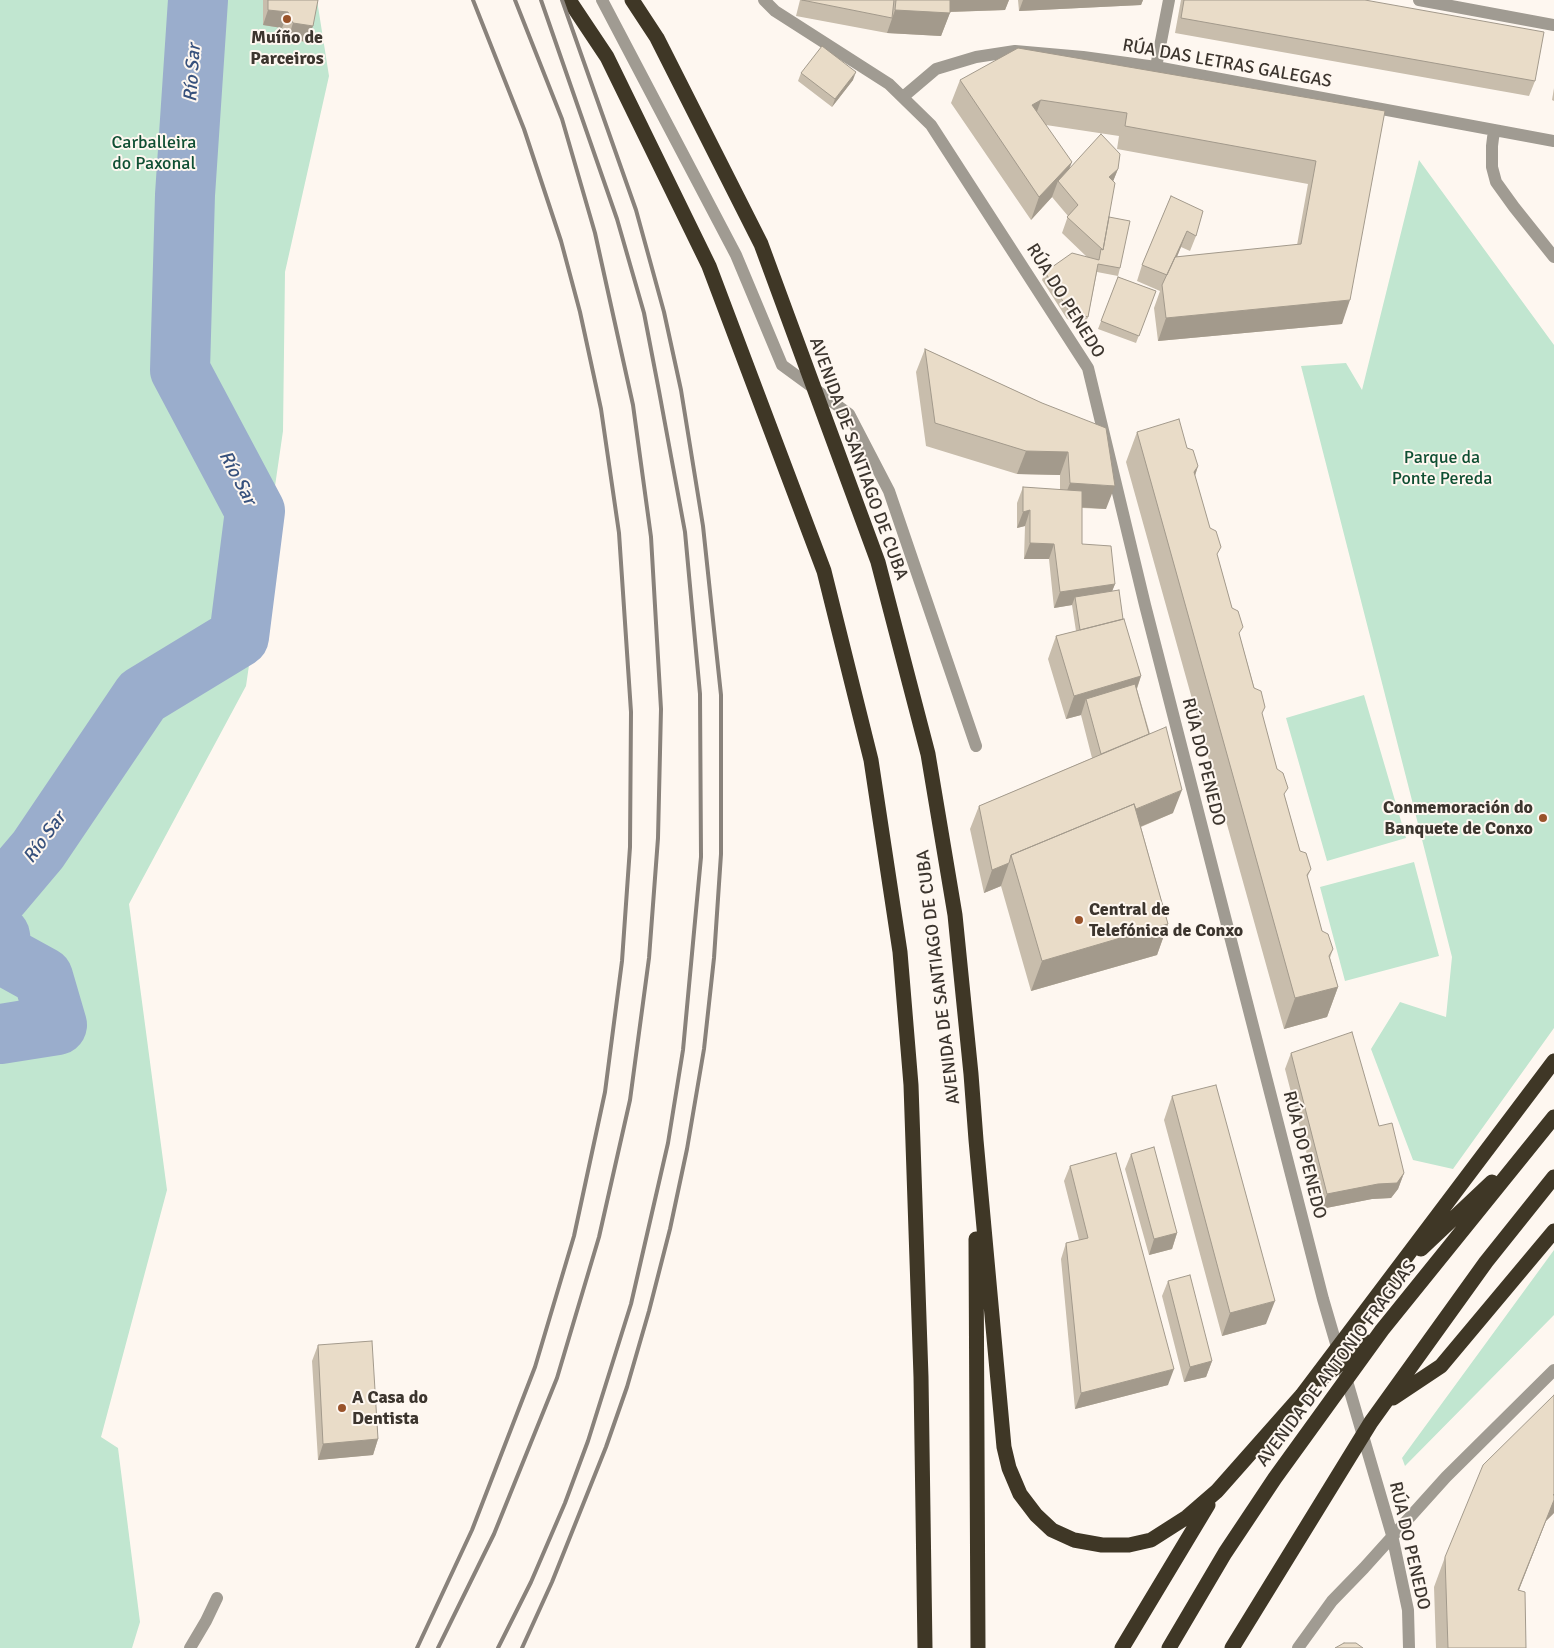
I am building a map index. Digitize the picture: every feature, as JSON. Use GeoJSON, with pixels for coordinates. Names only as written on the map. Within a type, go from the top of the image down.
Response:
{"type":"FeatureCollection","features":[{"type":"Feature","properties":{"kind":"highway","name":"AVENIDA DE SANTIAGO DE CUBA"},"geometry":{"type":"LineString","coordinates":[[570,0],[607,57],[709,266],[824,571],[871,760],[900,952],[911,1085],[921,1367],[926,1648]]}},
{"type":"Feature","properties":{"kind":"highway","name":"AVENIDA DE SANTIAGO DE CUBA"},"geometry":{"type":"LineString","coordinates":[[632,0],[657,38],[761,244],[878,562],[929,763],[955,915],[976,1140]]}},
{"type":"Feature","properties":{"kind":"highway"},"geometry":{"type":"LineString","coordinates":[[976,1140],[1004,1447],[1009,1468],[1020,1494],[1052,1530],[1074,1540],[1102,1545],[1129,1545],[1151,1540],[1174,1526],[1217,1491],[1302,1394],[1393,1276],[1490,1143],[1554,1061]]}},
{"type":"Feature","properties":{"kind":"highway","name":"AVENIDA DE ANTONIO FRAGUAS"},"geometry":{"type":"LineString","coordinates":[[1169,1648],[1225,1553],[1275,1478],[1382,1330],[1554,1117]]}},
{"type":"Feature","properties":{"kind":"highway"},"geometry":{"type":"LineString","coordinates":[[976,1140],[978,1648]]}},
{"type":"Feature","properties":{"kind":"highway"},"geometry":{"type":"LineString","coordinates":[[1393,1276],[1532,1144]]}},
{"type":"Feature","properties":{"kind":"highway"},"geometry":{"type":"LineString","coordinates":[[1232,1648],[1371,1422],[1486,1262],[1554,1178]]}},
{"type":"Feature","properties":{"kind":"highway"},"geometry":{"type":"LineString","coordinates":[[1385,1402],[1441,1366],[1554,1231]]}},
{"type":"Feature","properties":{"kind":"highway"},"geometry":{"type":"LineString","coordinates":[[1302,1394],[1382,1330]]}},
{"type":"Feature","properties":{"kind":"highway"},"geometry":{"type":"LineString","coordinates":[[1122,1648],[1217,1491]]}},
{"type":"Feature","properties":{"kind":"street"},"geometry":{"type":"LineString","coordinates":[[602,0],[736,255],[782,365],[850,414],[889,491],[976,746]]}},
{"type":"Feature","properties":{"kind":"street","name":"RÚA DO PENEDO"},"geometry":{"type":"LineString","coordinates":[[764,0],[775,11],[889,84],[931,125],[1088,368],[1145,605],[1323,1299],[1392,1535],[1408,1610],[1409,1648]]}},
{"type":"Feature","properties":{"kind":"street"},"geometry":{"type":"LineString","coordinates":[[1156,67],[1169,0]]}},
{"type":"Feature","properties":{"kind":"street"},"geometry":{"type":"LineString","coordinates":[[1419,0],[1554,25]]}},
{"type":"Feature","properties":{"kind":"street","name":"RÚA DAS LETRAS GALEGAS"},"geometry":{"type":"LineString","coordinates":[[903,98],[936,69],[976,57],[1014,51],[1083,57],[1156,67],[1554,141]]}},
{"type":"Feature","properties":{"kind":"street"},"geometry":{"type":"LineString","coordinates":[[1494,130],[1492,167],[1496,182],[1514,208],[1554,257]]}},
{"type":"Feature","properties":{"kind":"street"},"geometry":{"type":"LineString","coordinates":[[1298,1648],[1332,1601],[1392,1535],[1446,1477],[1554,1370]]}},
{"type":"Feature","properties":{"kind":"street"},"geometry":{"type":"LineString","coordinates":[[190,1648],[217,1598]]}},
{"type":"Feature","properties":{"kind":"green space","name":"Carballeira do Paxonal"},"geometry":{"type":"Polygon","coordinates":[[[0,0],[317,0],[329,76],[285,272],[283,431],[246,686],[129,904],[167,1190],[101,1437],[118,1448],[140,1622],[132,1648],[0,1648],[0,0]]]}},
{"type":"Feature","properties":{"kind":"green space","name":"Parque da Ponte Pereda"},"geometry":{"type":"Polygon","coordinates":[[[1419,160],[1554,345],[1554,1028],[1453,1169],[1413,1160],[1371,1049],[1400,1002],[1446,1017],[1452,957],[1301,366],[1346,363],[1362,390],[1419,160]]]}},
{"type":"Feature","properties":{"kind":"green space"},"geometry":{"type":"Polygon","coordinates":[[[1364,695],[1406,838],[1327,861],[1286,718],[1364,695]]]}},
{"type":"Feature","properties":{"kind":"green space"},"geometry":{"type":"Polygon","coordinates":[[[1414,862],[1439,956],[1345,981],[1320,887],[1414,862]]]}},
{"type":"Feature","properties":{"kind":"green space"},"geometry":{"type":"Polygon","coordinates":[[[1554,1250],[1554,1315],[1405,1466],[1402,1458],[1554,1250]]]}},
{"type":"Feature","properties":{"kind":"building"},"geometry":{"type":"Polygon","coordinates":[[[268,0],[318,0],[313,26],[293,23],[288,12],[268,10],[268,0]]]}},
{"type":"Feature","properties":{"kind":"building"},"geometry":{"type":"Polygon","coordinates":[[[802,0],[894,0],[892,18],[802,0]]]}},
{"type":"Feature","properties":{"kind":"building"},"geometry":{"type":"Polygon","coordinates":[[[896,0],[950,0],[950,13],[895,10],[896,0]]]}},
{"type":"Feature","properties":{"kind":"building"},"geometry":{"type":"Polygon","coordinates":[[[1184,0],[1365,0],[1544,32],[1535,81],[1181,18],[1184,0]]]}},
{"type":"Feature","properties":{"kind":"building"},"geometry":{"type":"Polygon","coordinates":[[[822,46],[856,72],[835,99],[801,73],[822,46]]]}},
{"type":"Feature","properties":{"kind":"building"},"geometry":{"type":"Polygon","coordinates":[[[1018,48],[1385,111],[1350,300],[1166,318],[1162,285],[1175,257],[1301,244],[1316,161],[1125,126],[1127,113],[1041,100],[1032,105],[1072,162],[1039,197],[960,80],[1018,48]]]}},
{"type":"Feature","properties":{"kind":"building"},"geometry":{"type":"Polygon","coordinates":[[[1101,134],[1120,154],[1118,169],[1109,177],[1115,183],[1103,250],[1067,217],[1078,205],[1058,181],[1101,134]]]}},
{"type":"Feature","properties":{"kind":"building"},"geometry":{"type":"Polygon","coordinates":[[[1171,196],[1203,211],[1196,236],[1187,231],[1167,275],[1142,265],[1171,196]]]}},
{"type":"Feature","properties":{"kind":"building"},"geometry":{"type":"Polygon","coordinates":[[[1109,217],[1130,221],[1120,268],[1098,264],[1088,317],[1069,311],[1045,272],[1072,253],[1099,260],[1101,249],[1103,250],[1109,217]]]}},
{"type":"Feature","properties":{"kind":"building"},"geometry":{"type":"Polygon","coordinates":[[[1118,277],[1156,291],[1139,336],[1101,321],[1118,277]]]}},
{"type":"Feature","properties":{"kind":"building"},"geometry":{"type":"Polygon","coordinates":[[[925,349],[1042,403],[1106,428],[1115,486],[1070,483],[1068,452],[1026,451],[935,423],[925,349]]]}},
{"type":"Feature","properties":{"kind":"building"},"geometry":{"type":"Polygon","coordinates":[[[1179,419],[1187,448],[1193,450],[1198,466],[1194,472],[1210,528],[1216,531],[1221,547],[1217,554],[1232,608],[1238,611],[1243,627],[1239,633],[1254,688],[1261,691],[1265,707],[1262,713],[1277,769],[1283,773],[1288,788],[1284,794],[1300,851],[1306,853],[1311,869],[1307,875],[1322,931],[1328,934],[1333,949],[1329,956],[1338,987],[1295,998],[1137,432],[1179,419]]]}},
{"type":"Feature","properties":{"kind":"building"},"geometry":{"type":"Polygon","coordinates":[[[1023,487],[1082,491],[1082,544],[1111,546],[1115,584],[1060,592],[1054,544],[1030,543],[1030,510],[1023,512],[1023,487]]]}},
{"type":"Feature","properties":{"kind":"building"},"geometry":{"type":"Polygon","coordinates":[[[1119,590],[1123,619],[1080,630],[1075,597],[1119,590]]]}},
{"type":"Feature","properties":{"kind":"building"},"geometry":{"type":"Polygon","coordinates":[[[1124,619],[1141,676],[1074,696],[1056,636],[1124,619]]]}},
{"type":"Feature","properties":{"kind":"building"},"geometry":{"type":"Polygon","coordinates":[[[1135,684],[1149,734],[1101,754],[1086,699],[1135,684]]]}},
{"type":"Feature","properties":{"kind":"building"},"geometry":{"type":"Polygon","coordinates":[[[1166,727],[1182,790],[1136,809],[1134,804],[1011,855],[1009,863],[992,870],[979,806],[1166,727]]]}},
{"type":"Feature","properties":{"kind":"building","name":"Central de Telefónica de Conxo"},"geometry":{"type":"Polygon","coordinates":[[[1134,804],[1168,924],[1042,961],[1011,855],[1134,804]]]}},
{"type":"Feature","properties":{"kind":"building"},"geometry":{"type":"Polygon","coordinates":[[[1352,1032],[1379,1126],[1392,1123],[1404,1173],[1397,1183],[1378,1184],[1327,1194],[1291,1053],[1352,1032]]]}},
{"type":"Feature","properties":{"kind":"building"},"geometry":{"type":"Polygon","coordinates":[[[1216,1085],[1275,1301],[1230,1313],[1172,1096],[1216,1085]]]}},
{"type":"Feature","properties":{"kind":"building"},"geometry":{"type":"Polygon","coordinates":[[[1154,1147],[1177,1233],[1154,1239],[1131,1154],[1154,1147]]]}},
{"type":"Feature","properties":{"kind":"building"},"geometry":{"type":"Polygon","coordinates":[[[1116,1153],[1174,1369],[1081,1393],[1066,1243],[1088,1238],[1070,1166],[1116,1153]]]}},
{"type":"Feature","properties":{"kind":"building"},"geometry":{"type":"Polygon","coordinates":[[[1190,1275],[1212,1361],[1190,1367],[1168,1281],[1190,1275]]]}},
{"type":"Feature","properties":{"kind":"building","name":"A Casa do Dentista"},"geometry":{"type":"Polygon","coordinates":[[[372,1341],[378,1439],[323,1444],[318,1345],[372,1341]]]}},
{"type":"Feature","properties":{"kind":"building"},"geometry":{"type":"Polygon","coordinates":[[[1554,1395],[1554,1500],[1518,1590],[1525,1592],[1526,1648],[1448,1648],[1445,1557],[1483,1465],[1554,1395]]]}},
{"type":"Feature","properties":{"kind":"building"},"geometry":{"type":"Polygon","coordinates":[[[1344,1643],[1356,1643],[1363,1648],[1335,1648],[1344,1643]]]}},
{"type":"Feature","properties":{"kind":"waterway","name":"Río Sar"},"geometry":{"type":"LineString","coordinates":[[0,895],[38,850],[142,696],[239,637],[255,511],[180,370],[185,195],[198,0]]}},
{"type":"Feature","properties":{"kind":"waterway","name":"Río Sar"},"geometry":{"type":"LineString","coordinates":[[0,936],[3,955],[43,977],[57,1025],[0,1034]]}},
{"type":"Feature","properties":{"kind":"railway"},"geometry":{"type":"LineString","coordinates":[[417,1648],[472,1530],[535,1367],[574,1236],[605,1092],[622,961],[630,847],[631,712],[619,533],[601,409],[580,312],[561,241],[524,129],[473,0]]}},
{"type":"Feature","properties":{"kind":"railway"},"geometry":{"type":"LineString","coordinates":[[438,1648],[494,1534],[557,1378],[599,1237],[630,1100],[649,958],[658,838],[661,709],[651,537],[633,405],[595,233],[562,119],[515,0]]}},
{"type":"Feature","properties":{"kind":"railway"},"geometry":{"type":"LineString","coordinates":[[498,1648],[531,1582],[565,1503],[588,1441],[631,1304],[668,1143],[683,1050],[701,857],[700,694],[685,532],[659,391],[644,313],[617,219],[541,0]]}},
{"type":"Feature","properties":{"kind":"railway"},"geometry":{"type":"LineString","coordinates":[[522,1648],[552,1582],[606,1447],[627,1387],[670,1229],[687,1149],[704,1049],[714,958],[721,854],[721,695],[703,526],[681,390],[664,312],[636,210],[562,0]]}},
{"type":"Feature","properties":{"kind":"place","name":"Muíño de Parceiros"},"geometry":{"type":"Point","coordinates":[287,19]}},
{"type":"Feature","properties":{"kind":"place","name":"Conmemoración do Banquete de Conxo"},"geometry":{"type":"Point","coordinates":[1543,818]}},
{"type":"Feature","properties":{"kind":"place","name":"Central de Telefónica de Conxo"},"geometry":{"type":"Point","coordinates":[1079,920]}},
{"type":"Feature","properties":{"kind":"place","name":"A Casa do Dentista"},"geometry":{"type":"Point","coordinates":[342,1408]}}]}
